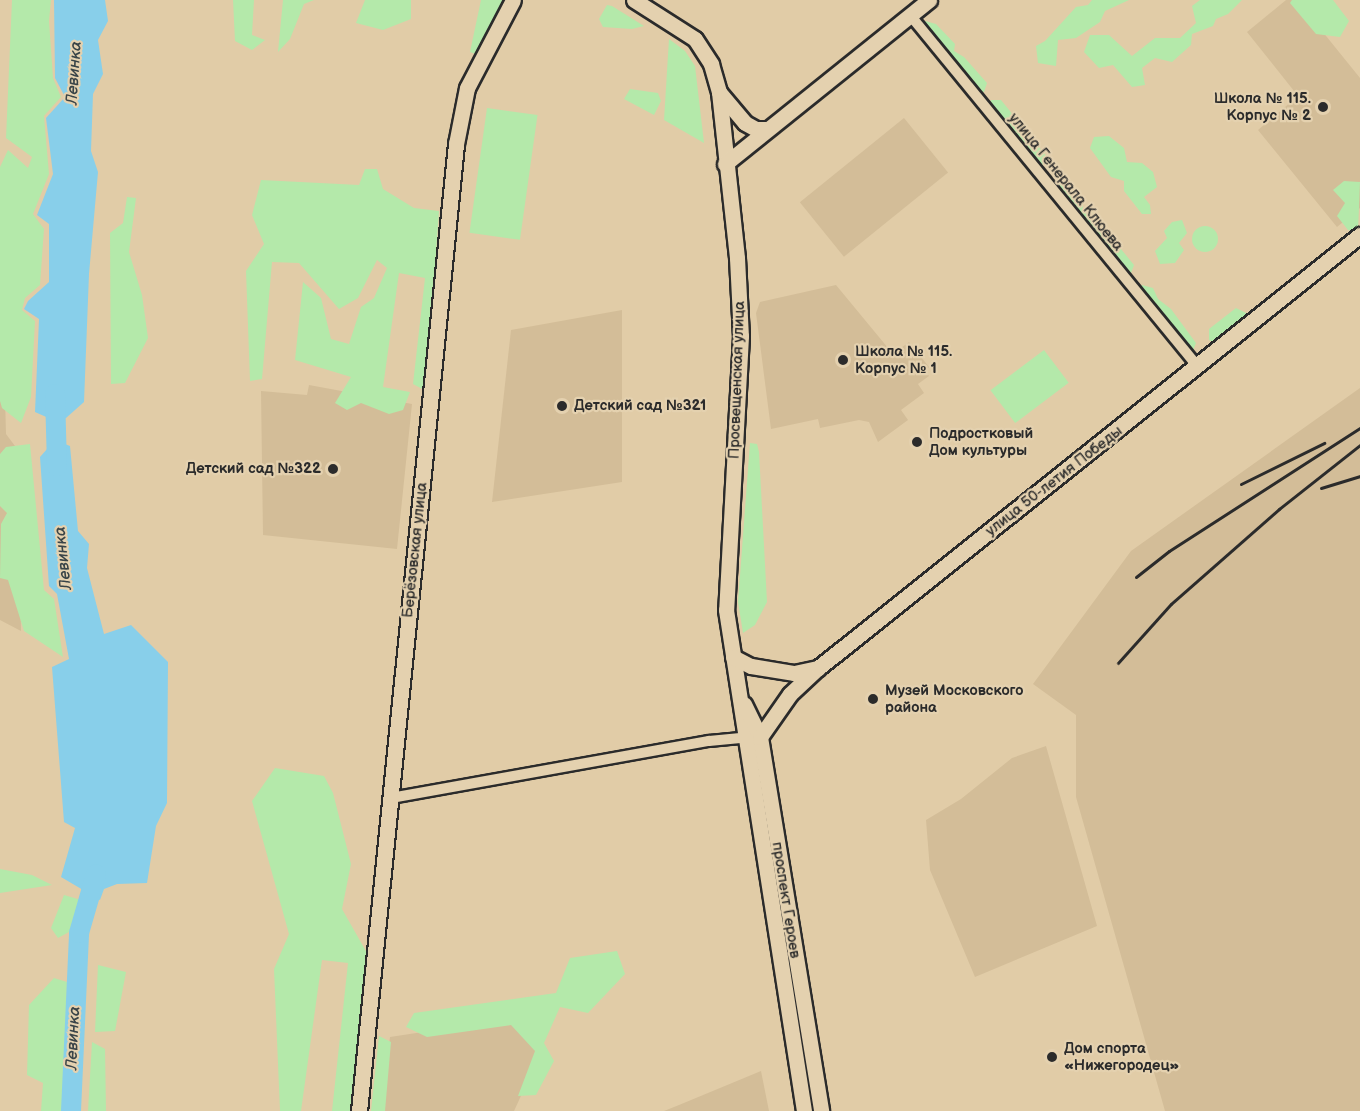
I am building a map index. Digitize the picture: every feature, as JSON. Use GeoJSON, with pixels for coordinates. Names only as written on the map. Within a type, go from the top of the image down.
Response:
{"type":"FeatureCollection","features":[{"type":"Feature","properties":{"kind":"street","name":"Берёзовская улица"},"geometry":{"type":"LineString","coordinates":[[359,1111],[456,144],[467,88],[513,0]]}},
{"type":"Feature","properties":{"kind":"street","name":"Просвещенская улица"},"geometry":{"type":"LineString","coordinates":[[634,0],[695,39],[711,64],[719,92],[740,306],[741,367],[726,610],[733,657]]}},
{"type":"Feature","properties":{"kind":"street"},"geometry":{"type":"LineString","coordinates":[[725,164],[929,0]]}},
{"type":"Feature","properties":{"kind":"street","name":"улица Генерала Клюева"},"geometry":{"type":"LineString","coordinates":[[910,15],[1198,367]]}},
{"type":"Feature","properties":{"kind":"street"},"geometry":{"type":"LineString","coordinates":[[719,92],[745,123],[756,129],[768,129]]}},
{"type":"Feature","properties":{"kind":"street","name":"улица 50-летия Победы"},"geometry":{"type":"LineString","coordinates":[[760,737],[790,693],[818,668],[1198,367],[1360,235]]}},
{"type":"Feature","properties":{"kind":"street"},"geometry":{"type":"LineString","coordinates":[[733,657],[751,666],[794,673],[818,668]]}},
{"type":"Feature","properties":{"kind":"street","name":"проспект Героев"},"geometry":{"type":"LineString","coordinates":[[733,657],[804,1111]]}},
{"type":"Feature","properties":{"kind":"street","name":"проспект Героев"},"geometry":{"type":"LineString","coordinates":[[739,693],[760,737],[803,1017],[821,1111]]}},
{"type":"Feature","properties":{"kind":"street"},"geometry":{"type":"LineString","coordinates":[[391,798],[744,737],[760,737]]}},
{"type":"Feature","properties":{"kind":"shaded area","name":"Школа № 115. Корпус № 2"},"geometry":{"type":"Polygon","coordinates":[[[1286,0],[1297,0],[1360,78],[1360,208],[1337,227],[1258,130],[1298,96],[1247,32],[1286,0]]]}},
{"type":"Feature","properties":{"kind":"shaded area"},"geometry":{"type":"Polygon","coordinates":[[[904,118],[948,172],[844,257],[800,202],[904,118]]]}},
{"type":"Feature","properties":{"kind":"shaded area"},"geometry":{"type":"Polygon","coordinates":[[[0,213],[6,434],[18,450],[21,631],[0,620],[0,213]]]}},
{"type":"Feature","properties":{"kind":"shaded area","name":"Школа № 115. Корпус № 1"},"geometry":{"type":"Polygon","coordinates":[[[836,285],[893,354],[909,342],[929,367],[925,371],[929,376],[918,384],[924,393],[901,410],[908,420],[878,442],[869,422],[859,420],[820,428],[818,419],[771,429],[756,313],[760,302],[836,285]]]}},
{"type":"Feature","properties":{"kind":"shaded area","name":"Детский сад №321"},"geometry":{"type":"Polygon","coordinates":[[[622,310],[622,482],[492,502],[511,330],[622,310]]]}},
{"type":"Feature","properties":{"kind":"shaded area","name":"Детский сад №322"},"geometry":{"type":"Polygon","coordinates":[[[309,385],[412,404],[397,549],[263,535],[261,391],[307,395],[309,385]]]}},
{"type":"Feature","properties":{"kind":"shaded area"},"geometry":{"type":"Polygon","coordinates":[[[1360,388],[1360,1111],[1165,1111],[1076,797],[1076,715],[1033,684],[1131,551],[1360,388]]]}},
{"type":"Feature","properties":{"kind":"shaded area"},"geometry":{"type":"Polygon","coordinates":[[[1046,746],[1097,926],[975,977],[930,870],[926,820],[961,799],[1012,758],[1046,746]]]}},
{"type":"Feature","properties":{"kind":"shaded area"},"geometry":{"type":"Polygon","coordinates":[[[515,1018],[543,1048],[514,1111],[381,1111],[390,1037],[515,1018]]]}},
{"type":"Feature","properties":{"kind":"shaded area"},"geometry":{"type":"Polygon","coordinates":[[[761,1071],[769,1111],[664,1111],[679,1105],[761,1071]]]}},
{"type":"Feature","properties":{"kind":"green space"},"geometry":{"type":"Polygon","coordinates":[[[12,0],[51,0],[49,21],[53,78],[61,97],[44,116],[49,174],[33,214],[44,229],[40,285],[25,298],[22,310],[35,321],[31,397],[21,423],[2,408],[0,401],[0,167],[8,150],[28,168],[32,157],[6,138],[12,0]]]}},
{"type":"Feature","properties":{"kind":"green space"},"geometry":{"type":"Polygon","coordinates":[[[233,0],[254,0],[252,35],[265,40],[252,50],[235,41],[233,0]]]}},
{"type":"Feature","properties":{"kind":"green space"},"geometry":{"type":"Polygon","coordinates":[[[283,0],[314,0],[304,4],[290,39],[278,52],[283,0]]]}},
{"type":"Feature","properties":{"kind":"green space"},"geometry":{"type":"Polygon","coordinates":[[[365,0],[411,0],[411,19],[383,30],[356,23],[365,0]]]}},
{"type":"Feature","properties":{"kind":"green space"},"geometry":{"type":"Polygon","coordinates":[[[481,0],[507,0],[478,55],[470,52],[481,0]]]}},
{"type":"Feature","properties":{"kind":"green space"},"geometry":{"type":"Polygon","coordinates":[[[1092,0],[1129,0],[1105,11],[1100,22],[1076,38],[1058,40],[1056,66],[1038,63],[1036,46],[1045,41],[1076,7],[1088,5],[1092,0]]]}},
{"type":"Feature","properties":{"kind":"green space"},"geometry":{"type":"Polygon","coordinates":[[[1200,0],[1242,0],[1228,14],[1216,19],[1213,26],[1192,34],[1191,45],[1172,62],[1155,58],[1142,68],[1145,85],[1132,87],[1113,65],[1099,68],[1084,52],[1090,35],[1109,35],[1132,56],[1155,38],[1180,38],[1196,23],[1192,6],[1200,0]]]}},
{"type":"Feature","properties":{"kind":"green space"},"geometry":{"type":"Polygon","coordinates":[[[1292,0],[1333,0],[1349,21],[1340,37],[1316,34],[1290,3],[1292,0]]]}},
{"type":"Feature","properties":{"kind":"green space"},"geometry":{"type":"Polygon","coordinates":[[[607,5],[644,26],[632,29],[603,27],[599,19],[607,5]]]}},
{"type":"Feature","properties":{"kind":"green space"},"geometry":{"type":"Polygon","coordinates":[[[925,21],[936,24],[955,44],[954,51],[964,57],[987,83],[984,92],[975,92],[951,64],[952,55],[940,53],[923,33],[925,21]]]}},
{"type":"Feature","properties":{"kind":"green space"},"geometry":{"type":"Polygon","coordinates":[[[669,39],[685,51],[695,66],[704,143],[664,120],[669,39]]]}},
{"type":"Feature","properties":{"kind":"green space"},"geometry":{"type":"Polygon","coordinates":[[[630,89],[658,93],[661,101],[654,115],[624,99],[630,89]]]}},
{"type":"Feature","properties":{"kind":"green space"},"geometry":{"type":"Polygon","coordinates":[[[991,100],[1001,100],[1048,158],[1040,168],[988,110],[991,100]]]}},
{"type":"Feature","properties":{"kind":"green space"},"geometry":{"type":"Polygon","coordinates":[[[487,108],[538,115],[520,240],[469,233],[487,108]]]}},
{"type":"Feature","properties":{"kind":"green space"},"geometry":{"type":"Polygon","coordinates":[[[1109,136],[1124,148],[1127,162],[1142,163],[1153,172],[1157,187],[1144,197],[1150,205],[1151,214],[1142,214],[1124,191],[1124,181],[1111,177],[1090,148],[1094,137],[1109,136]]]}},
{"type":"Feature","properties":{"kind":"green space"},"geometry":{"type":"Polygon","coordinates":[[[365,169],[377,169],[383,189],[414,208],[439,211],[426,391],[413,384],[425,278],[399,273],[383,387],[410,392],[403,410],[389,414],[361,403],[347,410],[335,403],[351,377],[295,360],[303,282],[321,298],[331,339],[349,344],[361,307],[374,298],[387,268],[377,260],[358,298],[339,309],[299,263],[272,262],[262,379],[250,381],[246,271],[264,244],[252,215],[261,180],[359,185],[365,169]]]}},
{"type":"Feature","properties":{"kind":"green space"},"geometry":{"type":"Polygon","coordinates":[[[1058,177],[1065,178],[1083,201],[1083,209],[1092,212],[1112,236],[1112,245],[1121,249],[1134,265],[1131,273],[1123,271],[1109,249],[1103,248],[1082,222],[1080,211],[1070,206],[1054,185],[1058,177]]]}},
{"type":"Feature","properties":{"kind":"green space"},"geometry":{"type":"Polygon","coordinates":[[[1344,181],[1360,182],[1358,232],[1348,230],[1337,216],[1345,203],[1333,190],[1344,181]]]}},
{"type":"Feature","properties":{"kind":"green space"},"geometry":{"type":"Polygon","coordinates":[[[127,197],[136,198],[129,252],[142,295],[148,338],[125,383],[111,384],[110,233],[123,223],[127,197]]]}},
{"type":"Feature","properties":{"kind":"green space"},"geometry":{"type":"Polygon","coordinates":[[[1182,220],[1187,233],[1179,243],[1184,250],[1175,263],[1160,264],[1155,251],[1167,238],[1164,231],[1172,222],[1182,220]]]}},
{"type":"Feature","properties":{"kind":"green space"},"geometry":{"type":"Polygon","coordinates":[[[1205,226],[1214,230],[1218,239],[1214,248],[1205,252],[1196,248],[1192,239],[1196,230],[1205,226]]]}},
{"type":"Feature","properties":{"kind":"green space"},"geometry":{"type":"Polygon","coordinates":[[[1142,285],[1153,288],[1158,299],[1171,309],[1196,343],[1192,353],[1138,292],[1142,285]]]}},
{"type":"Feature","properties":{"kind":"green space"},"geometry":{"type":"Polygon","coordinates":[[[1236,308],[1246,313],[1246,325],[1220,345],[1209,340],[1209,329],[1236,308]]]}},
{"type":"Feature","properties":{"kind":"green space"},"geometry":{"type":"Polygon","coordinates":[[[1044,350],[1069,383],[1015,423],[990,390],[1044,350]]]}},
{"type":"Feature","properties":{"kind":"green space"},"geometry":{"type":"Polygon","coordinates":[[[750,443],[757,444],[759,452],[767,602],[755,625],[743,633],[738,602],[750,443]]]}},
{"type":"Feature","properties":{"kind":"green space"},"geometry":{"type":"Polygon","coordinates":[[[30,444],[44,590],[54,599],[63,657],[24,631],[8,580],[0,578],[1,524],[7,513],[0,506],[0,454],[6,447],[30,444]]]}},
{"type":"Feature","properties":{"kind":"green space"},"geometry":{"type":"Polygon","coordinates":[[[275,768],[324,776],[333,793],[351,864],[342,909],[367,953],[353,1111],[332,1111],[348,963],[322,960],[301,1111],[280,1111],[274,969],[289,934],[252,801],[275,768]]]}},
{"type":"Feature","properties":{"kind":"green space"},"geometry":{"type":"Polygon","coordinates":[[[0,869],[32,875],[52,885],[0,893],[0,869]]]}},
{"type":"Feature","properties":{"kind":"green space"},"geometry":{"type":"Polygon","coordinates":[[[64,895],[81,900],[69,932],[58,938],[51,928],[64,895]]]}},
{"type":"Feature","properties":{"kind":"green space"},"geometry":{"type":"Polygon","coordinates":[[[617,951],[625,974],[588,1013],[560,1007],[544,1043],[554,1061],[536,1095],[518,1096],[535,1051],[511,1025],[427,1037],[406,1027],[414,1013],[556,993],[570,958],[617,951]]]}},
{"type":"Feature","properties":{"kind":"green space"},"geometry":{"type":"Polygon","coordinates":[[[98,965],[126,972],[115,1031],[95,1032],[98,965]]]}},
{"type":"Feature","properties":{"kind":"green space"},"geometry":{"type":"Polygon","coordinates":[[[54,978],[67,982],[64,1111],[41,1111],[43,1083],[27,1075],[29,1005],[54,978]]]}},
{"type":"Feature","properties":{"kind":"green space"},"geometry":{"type":"Polygon","coordinates":[[[379,1036],[391,1042],[385,1111],[371,1111],[379,1036]]]}},
{"type":"Feature","properties":{"kind":"green space"},"geometry":{"type":"Polygon","coordinates":[[[92,1042],[105,1049],[106,1111],[88,1111],[92,1042]]]}},
{"type":"Feature","properties":{"kind":"water"},"geometry":{"type":"Polygon","coordinates":[[[54,0],[105,0],[108,21],[98,40],[103,74],[93,94],[91,151],[98,172],[89,274],[84,402],[66,418],[53,420],[35,412],[39,319],[24,309],[28,301],[49,282],[49,224],[37,215],[53,174],[46,118],[65,97],[55,78],[54,0]]]}},
{"type":"Feature","properties":{"kind":"water"},"geometry":{"type":"Polygon","coordinates":[[[55,440],[70,446],[78,531],[89,544],[87,568],[104,634],[131,625],[168,662],[167,803],[156,826],[147,883],[117,884],[104,889],[100,900],[61,877],[75,828],[64,822],[52,667],[69,659],[57,594],[49,586],[40,457],[55,440]]]}},
{"type":"Feature","properties":{"kind":"waterway","name":"Левинка"},"geometry":{"type":"LineString","coordinates":[[55,394],[57,466]]}},
{"type":"Feature","properties":{"kind":"waterway","name":"Левинка"},"geometry":{"type":"LineString","coordinates":[[71,1111],[79,933],[96,874]]}},
{"type":"Feature","properties":{"kind":"railway"},"geometry":{"type":"LineString","coordinates":[[1136,577],[1169,551],[1360,428]]}},
{"type":"Feature","properties":{"kind":"railway"},"geometry":{"type":"LineString","coordinates":[[1241,484],[1324,443]]}},
{"type":"Feature","properties":{"kind":"railway"},"geometry":{"type":"LineString","coordinates":[[1118,663],[1171,604],[1279,509],[1360,445]]}},
{"type":"Feature","properties":{"kind":"railway"},"geometry":{"type":"LineString","coordinates":[[1321,488],[1360,476]]}},
{"type":"Feature","properties":{"kind":"place","name":"Школа № 115. Корпус № 2"},"geometry":{"type":"Point","coordinates":[1323,107]}},
{"type":"Feature","properties":{"kind":"place","name":"Школа № 115. Корпус № 1"},"geometry":{"type":"Point","coordinates":[843,360]}},
{"type":"Feature","properties":{"kind":"place","name":"Детский сад №321"},"geometry":{"type":"Point","coordinates":[562,406]}},
{"type":"Feature","properties":{"kind":"place","name":"Подростковый Дом культуры"},"geometry":{"type":"Point","coordinates":[917,442]}},
{"type":"Feature","properties":{"kind":"place","name":"Детский сад №322"},"geometry":{"type":"Point","coordinates":[333,469]}},
{"type":"Feature","properties":{"kind":"place","name":"Музей Московского района"},"geometry":{"type":"Point","coordinates":[873,699]}},
{"type":"Feature","properties":{"kind":"place","name":"Дом спорта «Нижегородец»"},"geometry":{"type":"Point","coordinates":[1052,1057]}}]}
